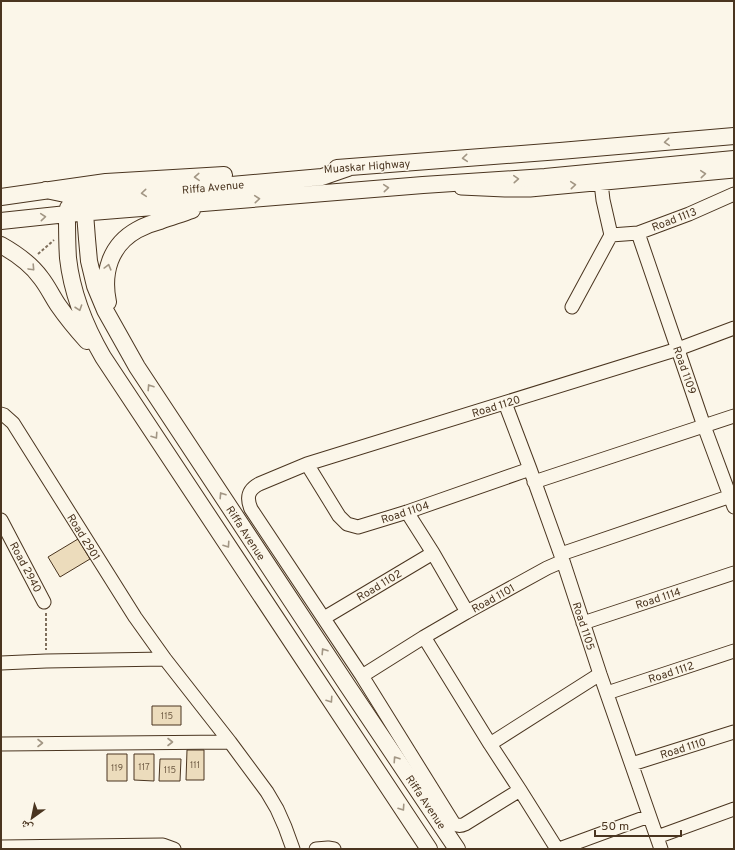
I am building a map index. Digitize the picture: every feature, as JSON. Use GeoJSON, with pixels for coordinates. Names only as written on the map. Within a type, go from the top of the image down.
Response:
{"type":"FeatureCollection","features":[{"type":"Feature","properties":{"kind":"main road","name":"Muaskar Highway"},"geometry":{"type":"LineString","coordinates":[[1,197],[106,182],[348,168],[734,136]]}},
{"type":"Feature","properties":{"kind":"main road","name":"Muaskar Highway"},"geometry":{"type":"LineString","coordinates":[[1,221],[67,214],[423,185],[545,177],[734,159]]}},
{"type":"Feature","properties":{"kind":"main road","name":"Riffa Avenue"},"geometry":{"type":"LineString","coordinates":[[76,200],[103,196],[322,177],[348,168]]}},
{"type":"Feature","properties":{"kind":"main road"},"geometry":{"type":"LineString","coordinates":[[46,190],[66,194],[76,200],[85,213]]}},
{"type":"Feature","properties":{"kind":"main road"},"geometry":{"type":"LineString","coordinates":[[67,214],[68,208],[76,200]]}},
{"type":"Feature","properties":{"kind":"main road"},"geometry":{"type":"LineString","coordinates":[[117,332],[110,308],[106,277],[108,265],[118,246],[129,234],[144,226],[218,202]]}},
{"type":"Feature","properties":{"kind":"main road","name":"Riffa Avenue"},"geometry":{"type":"LineString","coordinates":[[85,213],[89,261],[95,286],[105,310],[141,374],[457,849]]}},
{"type":"Feature","properties":{"kind":"main road","name":"Riffa Avenue"},"geometry":{"type":"LineString","coordinates":[[67,214],[68,258],[76,299],[89,332],[103,357],[429,849]]}},
{"type":"Feature","properties":{"kind":"main road"},"geometry":{"type":"LineString","coordinates":[[1,245],[20,256],[36,271],[68,319],[91,346],[103,357]]}},
{"type":"Feature","properties":{"kind":"street"},"geometry":{"type":"LineString","coordinates":[[423,185],[480,190],[530,190],[734,171]]}},
{"type":"Feature","properties":{"kind":"street"},"geometry":{"type":"LineString","coordinates":[[572,307],[611,235],[600,183]]}},
{"type":"Feature","properties":{"kind":"street","name":"Road 1113"},"geometry":{"type":"LineString","coordinates":[[611,235],[638,233],[689,214],[734,194]]}},
{"type":"Feature","properties":{"kind":"street","name":"Road 1109"},"geometry":{"type":"LineString","coordinates":[[638,233],[704,426],[733,499]]}},
{"type":"Feature","properties":{"kind":"street","name":"Road 1120"},"geometry":{"type":"LineString","coordinates":[[324,618],[251,509],[248,502],[248,494],[252,488],[307,464],[678,349],[734,328]]}},
{"type":"Feature","properties":{"kind":"street","name":"Road 1105"},"geometry":{"type":"LineString","coordinates":[[505,403],[562,558],[600,674],[659,843]]}},
{"type":"Feature","properties":{"kind":"street","name":"Road 2901"},"geometry":{"type":"LineString","coordinates":[[3,415],[13,423],[135,618],[267,792],[277,809],[293,849]]}},
{"type":"Feature","properties":{"kind":"street","name":"Road 1104"},"geometry":{"type":"LineString","coordinates":[[307,464],[339,516],[347,524],[358,527],[734,416]]}},
{"type":"Feature","properties":{"kind":"street","name":"Road 1101"},"geometry":{"type":"LineString","coordinates":[[362,676],[424,637],[548,568],[562,558],[733,499]]}},
{"type":"Feature","properties":{"kind":"street"},"geometry":{"type":"LineString","coordinates":[[407,512],[434,553],[468,612]]}},
{"type":"Feature","properties":{"kind":"street","name":"Road 2940"},"geometry":{"type":"LineString","coordinates":[[3,529],[44,602]]}},
{"type":"Feature","properties":{"kind":"street","name":"Road 1102"},"geometry":{"type":"LineString","coordinates":[[324,618],[434,553]]}},
{"type":"Feature","properties":{"kind":"street","name":"Road 1114"},"geometry":{"type":"LineString","coordinates":[[583,623],[734,573]]}},
{"type":"Feature","properties":{"kind":"street"},"geometry":{"type":"LineString","coordinates":[[324,618],[454,824],[457,826],[465,824],[520,790]]}},
{"type":"Feature","properties":{"kind":"street"},"geometry":{"type":"LineString","coordinates":[[424,637],[490,744],[558,849],[650,816]]}},
{"type":"Feature","properties":{"kind":"street","name":"Road 1112"},"geometry":{"type":"LineString","coordinates":[[607,693],[734,651]]}},
{"type":"Feature","properties":{"kind":"street"},"geometry":{"type":"LineString","coordinates":[[1,663],[165,659]]}},
{"type":"Feature","properties":{"kind":"street"},"geometry":{"type":"LineString","coordinates":[[490,744],[600,674]]}},
{"type":"Feature","properties":{"kind":"street","name":"Road 1110"},"geometry":{"type":"LineString","coordinates":[[632,764],[734,732]]}},
{"type":"Feature","properties":{"kind":"street"},"geometry":{"type":"LineString","coordinates":[[1,744],[230,742]]}},
{"type":"Feature","properties":{"kind":"street"},"geometry":{"type":"LineString","coordinates":[[659,843],[734,809]]}},
{"type":"Feature","properties":{"kind":"street"},"geometry":{"type":"LineString","coordinates":[[1,847],[163,845],[174,849]]}},
{"type":"Feature","properties":{"kind":"street"},"geometry":{"type":"LineString","coordinates":[[316,849],[334,849]]}},
{"type":"Feature","properties":{"kind":"path"},"geometry":{"type":"LineString","coordinates":[[44,602],[46,609],[46,661]]}},
{"type":"Feature","properties":{"kind":"building"},"geometry":{"type":"Polygon","coordinates":[[[78,539],[90,559],[60,577],[48,557],[78,539]]]}},
{"type":"Feature","properties":{"kind":"building"},"geometry":{"type":"Polygon","coordinates":[[[152,706],[181,706],[181,725],[152,725],[152,706]]]}},
{"type":"Feature","properties":{"kind":"building"},"geometry":{"type":"Polygon","coordinates":[[[187,750],[204,750],[204,780],[186,780],[187,750]]]}},
{"type":"Feature","properties":{"kind":"building"},"geometry":{"type":"Polygon","coordinates":[[[107,754],[127,754],[127,781],[107,781],[107,754]]]}},
{"type":"Feature","properties":{"kind":"building"},"geometry":{"type":"Polygon","coordinates":[[[134,754],[154,754],[154,781],[134,780],[134,754]]]}},
{"type":"Feature","properties":{"kind":"building"},"geometry":{"type":"Polygon","coordinates":[[[160,759],[181,759],[180,781],[159,781],[160,759]]]}}]}
